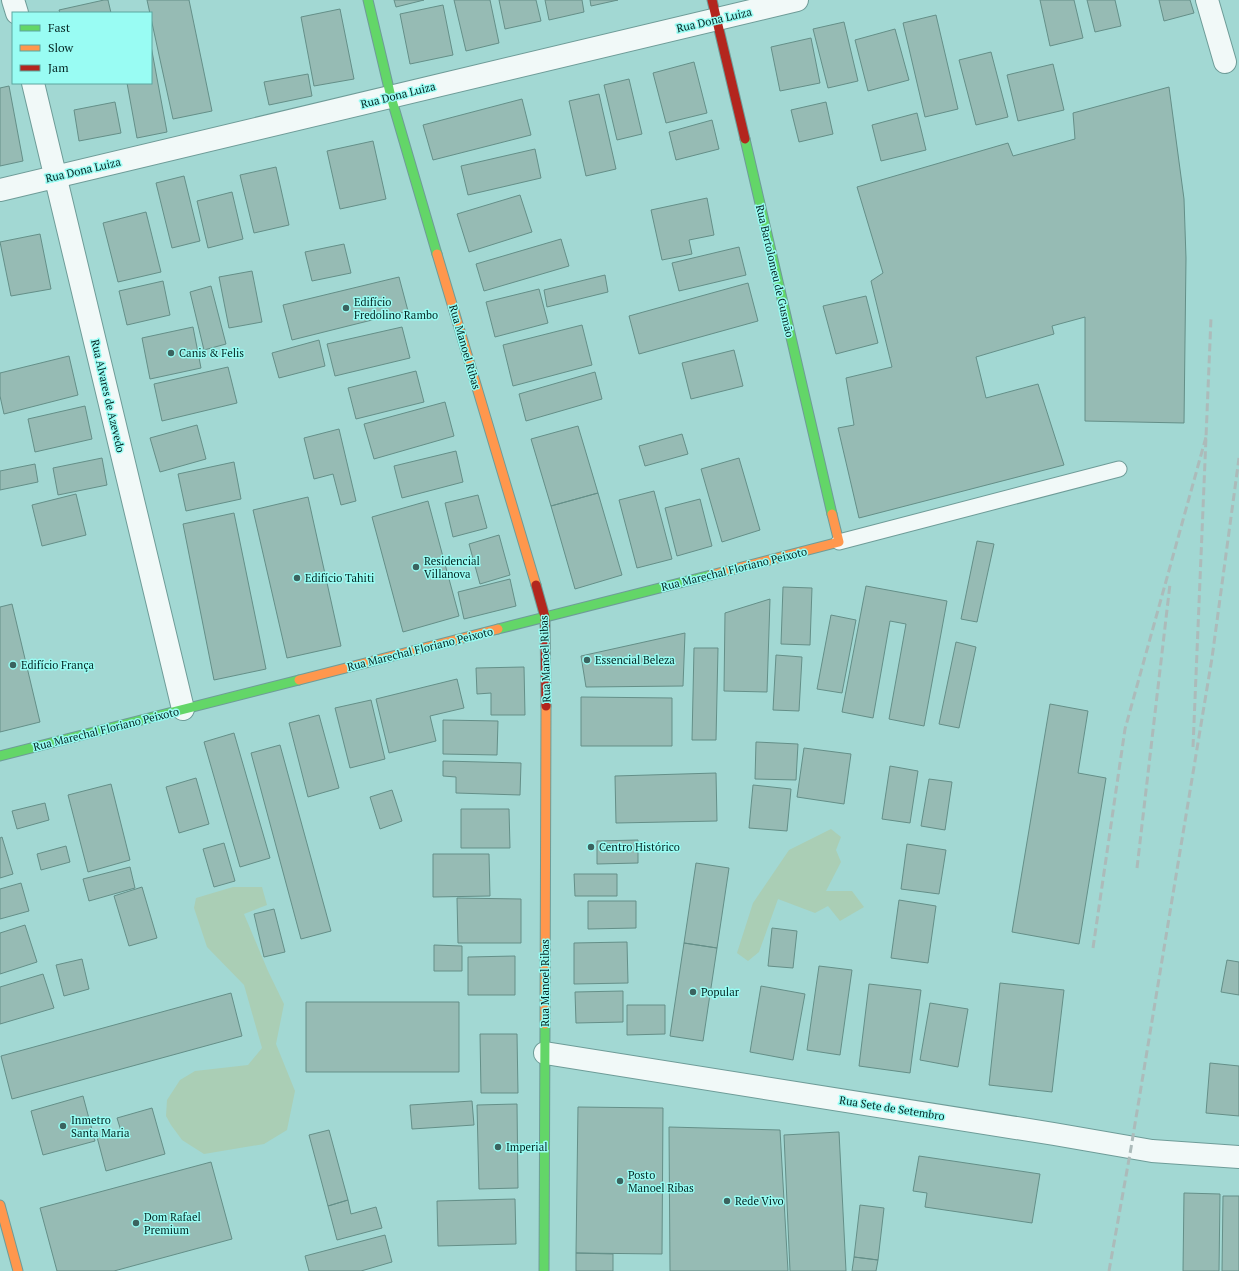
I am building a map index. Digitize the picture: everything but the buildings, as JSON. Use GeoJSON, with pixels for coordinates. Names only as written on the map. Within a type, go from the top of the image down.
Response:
{"type":"FeatureCollection","features":[{"type":"Feature","properties":{"kind":"street"},"geometry":{"type":"LineString","coordinates":[[13,0],[16,12]]}},
{"type":"Feature","properties":{"kind":"street","name":"Rua Manoel Ribas"},"geometry":{"type":"LineString","coordinates":[[368,0],[391,97],[545,617],[547,767],[544,1271]]}},
{"type":"Feature","properties":{"kind":"street","name":"Rua Dona Luiza"},"geometry":{"type":"LineString","coordinates":[[0,190],[391,97],[714,10],[797,0]]}},
{"type":"Feature","properties":{"kind":"street"},"geometry":{"type":"LineString","coordinates":[[1207,0],[1225,62]]}},
{"type":"Feature","properties":{"kind":"street","name":"Rua Bartolomeu de Gusmão"},"geometry":{"type":"LineString","coordinates":[[714,10],[839,542]]}},
{"type":"Feature","properties":{"kind":"street","name":"Rua Alvares de Azevedo"},"geometry":{"type":"LineString","coordinates":[[33,84],[183,709]]}},
{"type":"Feature","properties":{"kind":"street","name":"Rua Marechal Floriano Peixoto"},"geometry":{"type":"LineString","coordinates":[[0,756],[839,542]]}},
{"type":"Feature","properties":{"kind":"street","name":"Rua Sete de Setembro"},"geometry":{"type":"LineString","coordinates":[[545,1052],[1152,1151],[1239,1157]]}},
{"type":"Feature","properties":{"kind":"street"},"geometry":{"type":"LineString","coordinates":[[0,1205],[18,1271]]}},
{"type":"Feature","properties":{"kind":"lane"},"geometry":{"type":"LineString","coordinates":[[839,542],[1119,470]]}},
{"type":"Feature","properties":{"kind":"green space"},"geometry":{"type":"Polygon","coordinates":[[[831,829],[841,837],[836,850],[841,862],[826,891],[852,891],[864,907],[840,921],[828,906],[815,913],[778,899],[759,952],[748,961],[737,953],[753,903],[789,850],[831,829]]]}},
{"type":"Feature","properties":{"kind":"green space"},"geometry":{"type":"Polygon","coordinates":[[[233,887],[262,887],[267,905],[244,914],[268,971],[284,1004],[276,1044],[295,1091],[287,1130],[264,1144],[204,1154],[182,1140],[171,1125],[166,1116],[167,1100],[180,1080],[195,1071],[248,1065],[262,1048],[244,985],[207,947],[194,908],[196,898],[233,887]]]}},
{"type":"Feature","properties":{"kind":"railway"},"geometry":{"type":"LineString","coordinates":[[1193,747],[1211,318]]}},
{"type":"Feature","properties":{"kind":"railway"},"geometry":{"type":"LineString","coordinates":[[1093,948],[1125,729],[1206,437]]}},
{"type":"Feature","properties":{"kind":"railway"},"geometry":{"type":"LineString","coordinates":[[1109,1271],[1131,1148],[1212,658],[1239,458]]}},
{"type":"Feature","properties":{"kind":"railway"},"geometry":{"type":"LineString","coordinates":[[1137,868],[1170,584]]}},
{"type":"Feature","properties":{"kind":"traffic: fast"},"geometry":{"type":"LineString","coordinates":[[368,0],[391,97],[437,254]]}},
{"type":"Feature","properties":{"kind":"traffic: fast"},"geometry":{"type":"LineString","coordinates":[[745,139],[832,514]]}},
{"type":"Feature","properties":{"kind":"traffic: fast"},"geometry":{"type":"LineString","coordinates":[[498,629],[711,575]]}},
{"type":"Feature","properties":{"kind":"traffic: fast"},"geometry":{"type":"LineString","coordinates":[[0,756],[299,680]]}},
{"type":"Feature","properties":{"kind":"traffic: fast"},"geometry":{"type":"LineString","coordinates":[[544,1271],[545,1024]]}},
{"type":"Feature","properties":{"kind":"traffic: slow"},"geometry":{"type":"LineString","coordinates":[[437,254],[536,585]]}},
{"type":"Feature","properties":{"kind":"traffic: slow"},"geometry":{"type":"LineString","coordinates":[[711,575],[839,542],[832,514]]}},
{"type":"Feature","properties":{"kind":"traffic: slow"},"geometry":{"type":"LineString","coordinates":[[299,680],[498,629]]}},
{"type":"Feature","properties":{"kind":"traffic: slow"},"geometry":{"type":"LineString","coordinates":[[545,1024],[546,706]]}},
{"type":"Feature","properties":{"kind":"traffic: slow"},"geometry":{"type":"LineString","coordinates":[[0,1205],[18,1271]]}},
{"type":"Feature","properties":{"kind":"traffic: jam"},"geometry":{"type":"LineString","coordinates":[[712,0],[745,139]]}},
{"type":"Feature","properties":{"kind":"traffic: jam"},"geometry":{"type":"LineString","coordinates":[[536,585],[545,617],[546,706]]}},
{"type":"Feature","properties":{"kind":"place","name":"Edifício Fredolino Rambo"},"geometry":{"type":"Point","coordinates":[346,308]}},
{"type":"Feature","properties":{"kind":"place","name":"Canis & Felis"},"geometry":{"type":"Point","coordinates":[171,353]}},
{"type":"Feature","properties":{"kind":"place","name":"Residencial Villanova"},"geometry":{"type":"Point","coordinates":[416,567]}},
{"type":"Feature","properties":{"kind":"place","name":"Edifício Tahiti"},"geometry":{"type":"Point","coordinates":[297,578]}},
{"type":"Feature","properties":{"kind":"place","name":"Essencial Beleza"},"geometry":{"type":"Point","coordinates":[587,660]}},
{"type":"Feature","properties":{"kind":"place","name":"Edifício França"},"geometry":{"type":"Point","coordinates":[13,665]}},
{"type":"Feature","properties":{"kind":"place","name":"Centro Histórico"},"geometry":{"type":"Point","coordinates":[591,847]}},
{"type":"Feature","properties":{"kind":"place","name":"Popular"},"geometry":{"type":"Point","coordinates":[693,992]}},
{"type":"Feature","properties":{"kind":"place","name":"Inmetro Santa Maria"},"geometry":{"type":"Point","coordinates":[63,1126]}},
{"type":"Feature","properties":{"kind":"place","name":"Imperial"},"geometry":{"type":"Point","coordinates":[498,1147]}},
{"type":"Feature","properties":{"kind":"place","name":"Posto Manoel Ribas"},"geometry":{"type":"Point","coordinates":[620,1181]}},
{"type":"Feature","properties":{"kind":"place","name":"Rede Vivo"},"geometry":{"type":"Point","coordinates":[727,1201]}},
{"type":"Feature","properties":{"kind":"place","name":"Dom Rafael Premium"},"geometry":{"type":"Point","coordinates":[136,1223]}}]}
